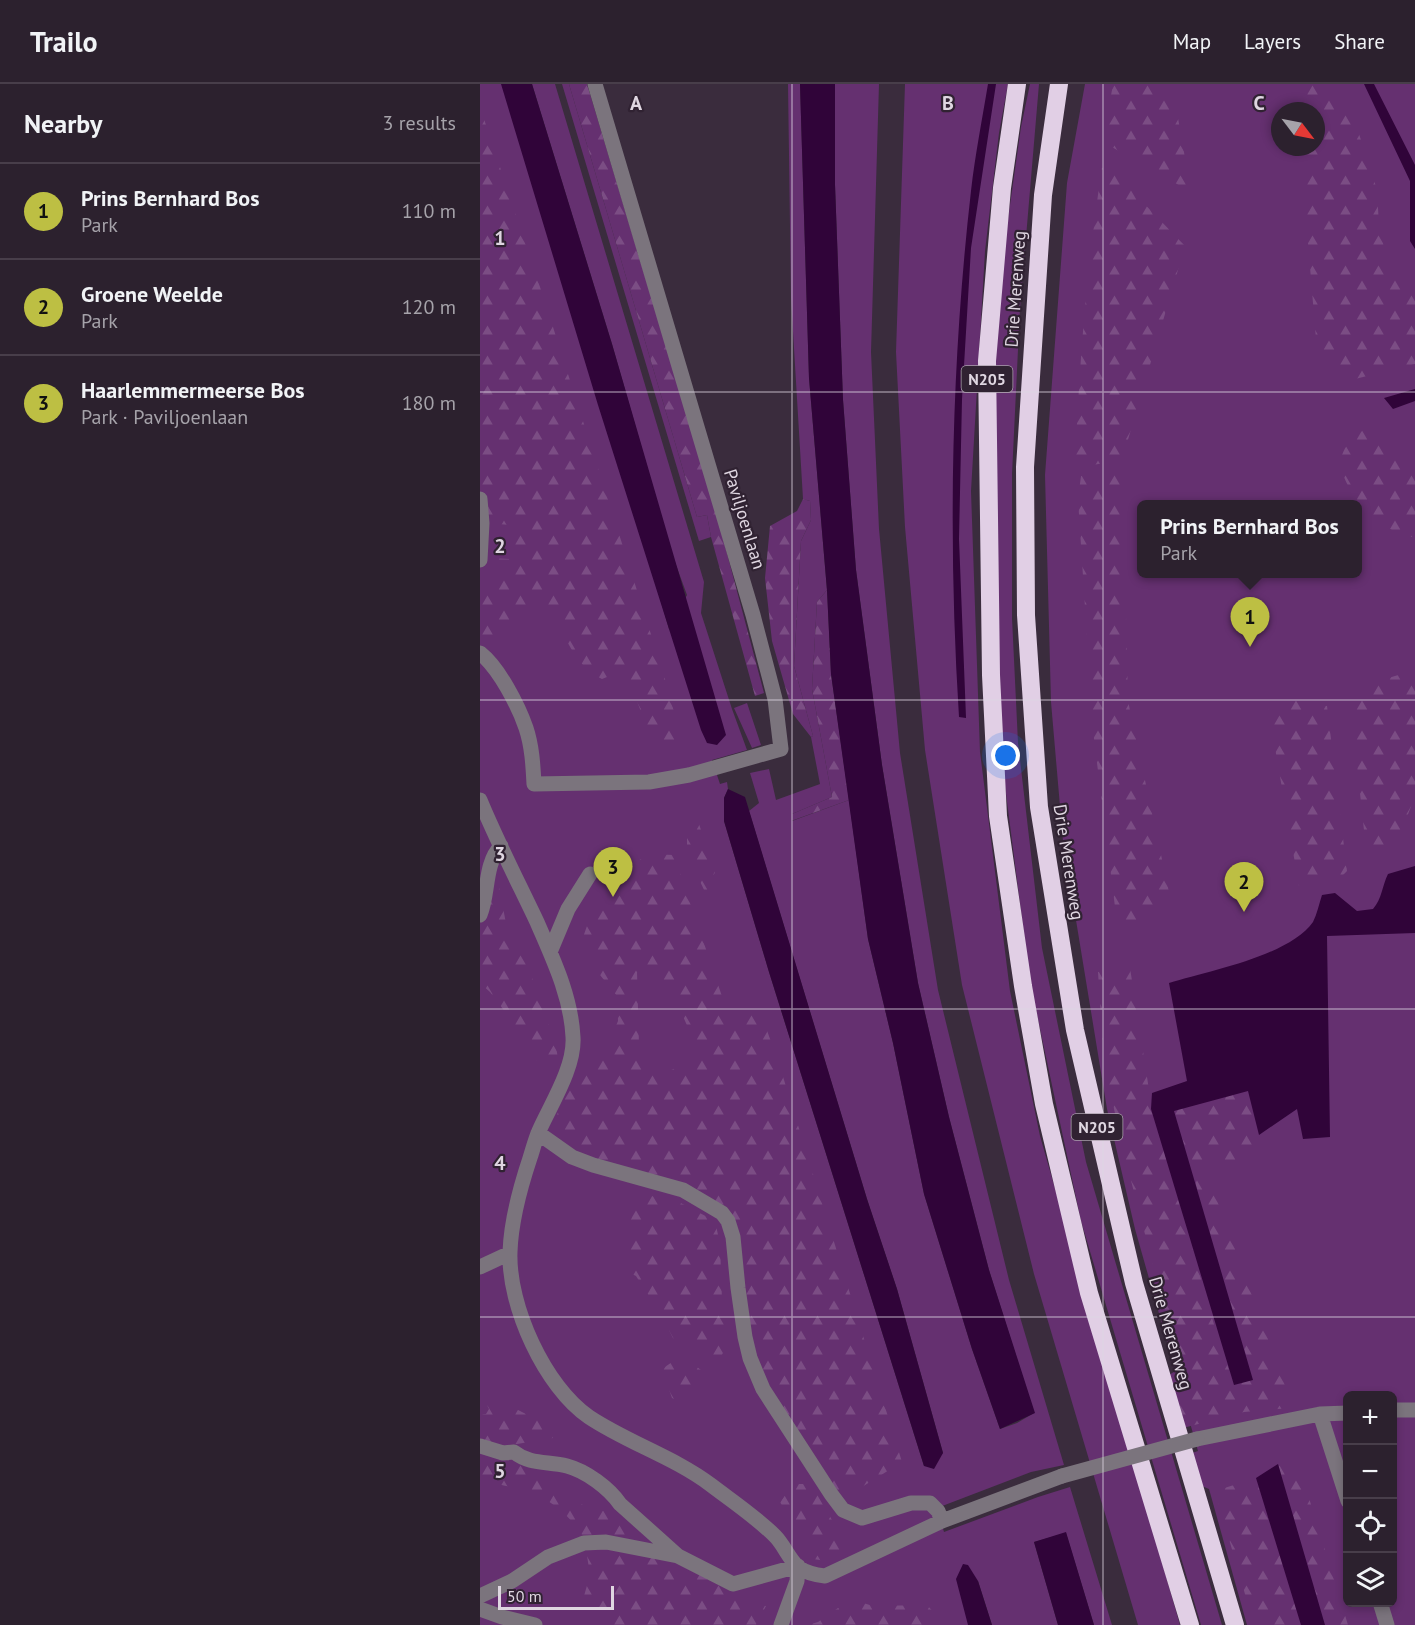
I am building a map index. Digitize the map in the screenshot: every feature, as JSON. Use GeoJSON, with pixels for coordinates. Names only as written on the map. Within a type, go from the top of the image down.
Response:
{"type":"FeatureCollection","features":[{"type":"Feature","properties":{"kind":"highway","name":"Drie Merenweg"},"geometry":{"type":"LineString","coordinates":[[1017,84],[1002,188],[987,361],[991,675],[998,816],[1023,986],[1044,1104],[1089,1293],[1190,1625]]}},
{"type":"Feature","properties":{"kind":"highway","name":"Drie Merenweg"},"geometry":{"type":"LineString","coordinates":[[1059,84],[1043,195],[1025,467],[1026,615],[1039,807],[1074,1030],[1134,1283],[1235,1625]]}},
{"type":"Feature","properties":{"kind":"street","name":"Paviljoenlaan"},"geometry":{"type":"LineString","coordinates":[[480,653],[502,679],[526,729],[533,761],[534,784],[649,782],[689,775],[781,749],[775,699],[753,615],[595,84]]}},
{"type":"Feature","properties":{"kind":"street"},"geometry":{"type":"LineString","coordinates":[[480,499],[480,560]]}},
{"type":"Feature","properties":{"kind":"street"},"geometry":{"type":"LineString","coordinates":[[480,800],[564,986],[574,1038],[561,1084],[538,1133],[522,1182],[510,1253],[518,1307],[529,1336],[546,1370],[587,1415],[613,1432],[691,1470],[775,1536],[798,1566],[815,1575],[825,1576],[942,1521],[1062,1476],[1197,1439],[1320,1414],[1343,1413]]}},
{"type":"Feature","properties":{"kind":"street"},"geometry":{"type":"LineString","coordinates":[[480,915],[486,901],[489,869],[495,852],[501,846]]}},
{"type":"Feature","properties":{"kind":"street"},"geometry":{"type":"LineString","coordinates":[[550,952],[568,909],[591,874]]}},
{"type":"Feature","properties":{"kind":"street"},"geometry":{"type":"LineString","coordinates":[[538,1133],[572,1157],[683,1190],[702,1199],[722,1213],[728,1221],[733,1237],[738,1288],[750,1358],[763,1389],[831,1494],[843,1510],[862,1518],[911,1503],[930,1503],[938,1511],[942,1521]]}},
{"type":"Feature","properties":{"kind":"street"},"geometry":{"type":"LineString","coordinates":[[480,1267],[510,1253]]}},
{"type":"Feature","properties":{"kind":"street"},"geometry":{"type":"LineString","coordinates":[[1397,1410],[1415,1410]]}},
{"type":"Feature","properties":{"kind":"street"},"geometry":{"type":"LineString","coordinates":[[1320,1414],[1347,1499]]}},
{"type":"Feature","properties":{"kind":"street"},"geometry":{"type":"LineString","coordinates":[[480,1446],[503,1453],[514,1452],[524,1459],[568,1466],[589,1476],[678,1556],[733,1584],[798,1566]]}},
{"type":"Feature","properties":{"kind":"street"},"geometry":{"type":"LineString","coordinates":[[480,1596],[512,1581],[549,1557],[584,1543],[606,1542],[678,1556]]}},
{"type":"Feature","properties":{"kind":"street"},"geometry":{"type":"LineString","coordinates":[[781,1625],[797,1581],[798,1566]]}},
{"type":"Feature","properties":{"kind":"street"},"geometry":{"type":"LineString","coordinates":[[1382,1607],[1387,1625]]}},
{"type":"Feature","properties":{"kind":"street"},"geometry":{"type":"LineString","coordinates":[[480,1609],[535,1625]]}},
{"type":"Feature","properties":{"kind":"green space"},"geometry":{"type":"Polygon","coordinates":[[[480,84],[508,84],[669,629],[687,595],[672,554],[612,344],[532,84],[555,84],[704,582],[701,613],[747,750],[712,760],[720,784],[727,782],[724,821],[924,1466],[943,1453],[897,1289],[867,1199],[749,811],[759,803],[750,773],[769,769],[776,800],[820,784],[811,737],[813,736],[794,666],[801,541],[811,520],[810,501],[803,499],[791,298],[788,84],[800,84],[809,378],[827,590],[817,602],[812,689],[832,797],[792,814],[792,821],[849,800],[868,939],[893,1043],[924,1194],[972,1349],[1000,1429],[1017,1423],[1034,1413],[989,1270],[949,1117],[918,983],[882,765],[856,570],[843,400],[835,185],[835,84],[879,84],[871,352],[879,529],[900,753],[938,990],[1009,1280],[1064,1465],[1031,1472],[937,1508],[944,1532],[1070,1487],[1112,1625],[1094,1625],[1066,1533],[1034,1542],[1058,1625],[992,1625],[978,1581],[971,1625],[480,1625],[480,84]]]}},
{"type":"Feature","properties":{"kind":"green space"},"geometry":{"type":"Polygon","coordinates":[[[562,84],[569,84],[697,517],[707,515],[711,537],[699,541],[562,84]]]}},
{"type":"Feature","properties":{"kind":"green space"},"geometry":{"type":"Polygon","coordinates":[[[569,84],[587,84],[716,512],[764,693],[755,696],[707,515],[697,517],[569,84]]]}},
{"type":"Feature","properties":{"kind":"green space"},"geometry":{"type":"Polygon","coordinates":[[[905,84],[1008,84],[999,133],[985,251],[971,491],[980,752],[1010,991],[1040,1136],[1180,1625],[1138,1625],[1034,1274],[962,985],[925,750],[905,527],[896,352],[905,84]]]}},
{"type":"Feature","properties":{"kind":"green space"},"geometry":{"type":"Polygon","coordinates":[[[1030,84],[1039,84],[1020,308],[1012,474],[1012,618],[1018,743],[1042,948],[1086,1162],[1222,1625],[1201,1625],[1081,1221],[1030,982],[998,731],[991,498],[998,290],[1021,127],[1030,84]]]}},
{"type":"Feature","properties":{"kind":"green space"},"geometry":{"type":"Polygon","coordinates":[[[1085,84],[1415,84],[1415,1625],[1247,1625],[1209,1489],[1197,1484],[1189,1454],[1198,1451],[1135,1229],[1107,1109],[1063,841],[1051,702],[1045,475],[1067,183],[1085,84]]]}},
{"type":"Feature","properties":{"kind":"green space"},"geometry":{"type":"Polygon","coordinates":[[[1113,84],[1172,84],[1191,192],[1103,142],[1113,84]]]}},
{"type":"Feature","properties":{"kind":"green space"},"geometry":{"type":"Polygon","coordinates":[[[1296,84],[1329,84],[1357,128],[1377,190],[1379,226],[1385,251],[1397,280],[1415,291],[1415,364],[1347,381],[1317,351],[1301,156],[1325,156],[1325,102],[1297,102],[1296,84]]]}},
{"type":"Feature","properties":{"kind":"green space"},"geometry":{"type":"Polygon","coordinates":[[[480,107],[663,672],[681,737],[663,751],[644,736],[640,709],[632,688],[612,675],[602,679],[587,669],[540,602],[492,638],[490,635],[480,643],[480,598],[484,581],[495,583],[498,563],[487,561],[487,558],[510,559],[511,525],[487,523],[480,474],[480,107]]]}},
{"type":"Feature","properties":{"kind":"green space"},"geometry":{"type":"Polygon","coordinates":[[[1103,161],[1185,246],[1122,460],[1075,468],[1085,314],[1092,238],[1103,161]]]}},
{"type":"Feature","properties":{"kind":"green space"},"geometry":{"type":"Polygon","coordinates":[[[1371,426],[1415,471],[1415,537],[1404,535],[1382,524],[1363,507],[1362,500],[1357,500],[1349,487],[1342,472],[1341,457],[1347,446],[1360,432],[1371,426]]]}},
{"type":"Feature","properties":{"kind":"green space"},"geometry":{"type":"Polygon","coordinates":[[[1115,469],[1123,486],[1128,701],[1172,906],[1131,923],[1117,918],[1116,915],[1093,731],[1078,499],[1081,476],[1115,469]]]}},
{"type":"Feature","properties":{"kind":"green space"},"geometry":{"type":"Polygon","coordinates":[[[803,499],[810,501],[811,520],[801,541],[794,666],[813,736],[811,737],[793,714],[772,641],[765,578],[770,526],[797,511],[803,499]]]}},
{"type":"Feature","properties":{"kind":"green space"},"geometry":{"type":"Polygon","coordinates":[[[827,590],[831,674],[849,800],[791,821],[792,814],[832,797],[812,689],[817,602],[827,590]]]}},
{"type":"Feature","properties":{"kind":"green space"},"geometry":{"type":"Polygon","coordinates":[[[1415,670],[1415,796],[1394,851],[1377,856],[1366,849],[1350,700],[1368,693],[1372,687],[1385,679],[1415,670]]]}},
{"type":"Feature","properties":{"kind":"green space"},"geometry":{"type":"Polygon","coordinates":[[[1266,696],[1327,706],[1347,871],[1340,878],[1299,886],[1266,696]]]}},
{"type":"Feature","properties":{"kind":"green space"},"geometry":{"type":"Polygon","coordinates":[[[747,703],[761,745],[752,748],[734,708],[747,703]]]}},
{"type":"Feature","properties":{"kind":"green space"},"geometry":{"type":"Polygon","coordinates":[[[687,817],[697,818],[715,872],[706,894],[687,854],[687,817]]]}},
{"type":"Feature","properties":{"kind":"green space"},"geometry":{"type":"Polygon","coordinates":[[[647,854],[674,855],[729,1017],[760,1011],[780,1067],[902,1462],[841,1500],[766,1386],[753,1357],[724,1210],[593,1161],[558,1141],[554,1131],[555,1119],[581,1062],[588,1060],[608,1045],[618,1021],[617,996],[596,970],[582,940],[600,897],[607,890],[635,878],[636,863],[647,854]],[[637,972],[639,1045],[662,1074],[701,1057],[674,996],[637,972]]]}},
{"type":"Feature","properties":{"kind":"green space"},"geometry":{"type":"Polygon","coordinates":[[[493,876],[498,882],[510,944],[524,955],[556,1046],[559,1066],[543,1057],[532,1063],[531,1046],[490,992],[480,983],[480,924],[493,876]]]}},
{"type":"Feature","properties":{"kind":"green space"},"geometry":{"type":"Polygon","coordinates":[[[1130,968],[1152,1109],[1215,1328],[1234,1385],[1253,1379],[1174,1110],[1249,1091],[1259,1135],[1242,1159],[1204,1164],[1288,1393],[1289,1408],[1244,1412],[1183,1428],[1169,1375],[1180,1368],[1123,1150],[1104,1063],[1098,972],[1130,968]]]}},
{"type":"Feature","properties":{"kind":"green space"},"geometry":{"type":"Polygon","coordinates":[[[640,1194],[675,1200],[715,1221],[720,1244],[722,1300],[727,1344],[721,1357],[711,1362],[694,1347],[673,1338],[662,1316],[636,1276],[632,1274],[624,1239],[640,1194]]]}},
{"type":"Feature","properties":{"kind":"green space"},"geometry":{"type":"Polygon","coordinates":[[[687,1359],[711,1378],[695,1385],[684,1403],[672,1398],[662,1369],[675,1360],[687,1359]]]}},
{"type":"Feature","properties":{"kind":"green space"},"geometry":{"type":"Polygon","coordinates":[[[485,1393],[547,1425],[553,1438],[493,1448],[480,1442],[480,1415],[486,1414],[489,1409],[484,1399],[485,1393]]]}},
{"type":"Feature","properties":{"kind":"green space"},"geometry":{"type":"Polygon","coordinates":[[[480,1450],[512,1456],[542,1467],[561,1492],[583,1505],[603,1511],[616,1505],[654,1543],[648,1545],[583,1537],[570,1519],[543,1498],[518,1489],[486,1481],[480,1482],[480,1450]]]}},
{"type":"Feature","properties":{"kind":"green space"},"geometry":{"type":"Polygon","coordinates":[[[1278,1464],[1289,1464],[1301,1472],[1348,1625],[1325,1625],[1278,1464]]]}},
{"type":"Feature","properties":{"kind":"green space"},"geometry":{"type":"Polygon","coordinates":[[[1256,1478],[1301,1625],[1254,1625],[1215,1491],[1256,1478]]]}},
{"type":"Feature","properties":{"kind":"green space"},"geometry":{"type":"Polygon","coordinates":[[[794,1484],[812,1484],[848,1549],[827,1561],[813,1559],[780,1502],[794,1484]]]}},
{"type":"Feature","properties":{"kind":"green space"},"geometry":{"type":"Polygon","coordinates":[[[606,1548],[675,1560],[717,1583],[736,1588],[747,1588],[743,1603],[766,1606],[756,1625],[596,1625],[584,1596],[590,1575],[586,1549],[606,1548]]]}},
{"type":"Feature","properties":{"kind":"green space"},"geometry":{"type":"Polygon","coordinates":[[[860,1602],[873,1606],[927,1605],[937,1616],[940,1625],[808,1625],[818,1622],[838,1608],[860,1602]]]}},
{"type":"Feature","properties":{"kind":"shaded area"},"geometry":{"type":"Polygon","coordinates":[[[501,84],[532,84],[612,344],[726,735],[717,745],[707,743],[701,730],[598,405],[501,84]]]}},
{"type":"Feature","properties":{"kind":"shaded area"},"geometry":{"type":"Polygon","coordinates":[[[800,84],[835,84],[835,185],[843,400],[856,570],[882,765],[918,983],[949,1117],[989,1270],[1035,1413],[1000,1429],[972,1349],[924,1194],[893,1043],[868,939],[831,674],[827,590],[809,378],[800,84]]]}},
{"type":"Feature","properties":{"kind":"shaded area"},"geometry":{"type":"Polygon","coordinates":[[[988,84],[996,84],[971,248],[962,399],[959,539],[966,718],[959,717],[953,586],[953,454],[964,257],[971,191],[988,84]]]}},
{"type":"Feature","properties":{"kind":"shaded area"},"geometry":{"type":"Polygon","coordinates":[[[1364,84],[1374,84],[1415,165],[1415,249],[1410,241],[1410,181],[1364,84]]]}},
{"type":"Feature","properties":{"kind":"shaded area"},"geometry":{"type":"Polygon","coordinates":[[[1415,389],[1415,401],[1393,409],[1384,398],[1415,389]]]}},
{"type":"Feature","properties":{"kind":"shaded area"},"geometry":{"type":"Polygon","coordinates":[[[728,789],[745,797],[867,1199],[897,1289],[943,1453],[934,1469],[924,1466],[769,972],[724,821],[724,798],[728,789]]]}},
{"type":"Feature","properties":{"kind":"shaded area"},"geometry":{"type":"Polygon","coordinates":[[[1415,866],[1415,933],[1327,936],[1330,1137],[1303,1139],[1297,1109],[1259,1135],[1248,1091],[1174,1111],[1253,1380],[1234,1385],[1151,1109],[1152,1093],[1187,1081],[1169,983],[1247,961],[1286,944],[1302,934],[1313,922],[1322,895],[1335,893],[1357,911],[1373,909],[1388,874],[1415,866]]]}},
{"type":"Feature","properties":{"kind":"shaded area"},"geometry":{"type":"Polygon","coordinates":[[[1278,1464],[1325,1625],[1301,1625],[1256,1478],[1278,1464]]]}},
{"type":"Feature","properties":{"kind":"shaded area"},"geometry":{"type":"Polygon","coordinates":[[[1066,1532],[1094,1625],[1058,1625],[1034,1542],[1066,1532]]]}},
{"type":"Feature","properties":{"kind":"shaded area"},"geometry":{"type":"Polygon","coordinates":[[[963,1564],[968,1565],[978,1581],[992,1625],[968,1625],[956,1579],[963,1564]]]}},
{"type":"Feature","properties":{"kind":"place","name":"Prins Bernhard Bos"},"geometry":{"type":"Point","coordinates":[1250,647]}},
{"type":"Feature","properties":{"kind":"place","name":"Haarlemmermeerse Bos"},"geometry":{"type":"Point","coordinates":[613,897]}},
{"type":"Feature","properties":{"kind":"place","name":"Groene Weelde"},"geometry":{"type":"Point","coordinates":[1244,912]}}]}
